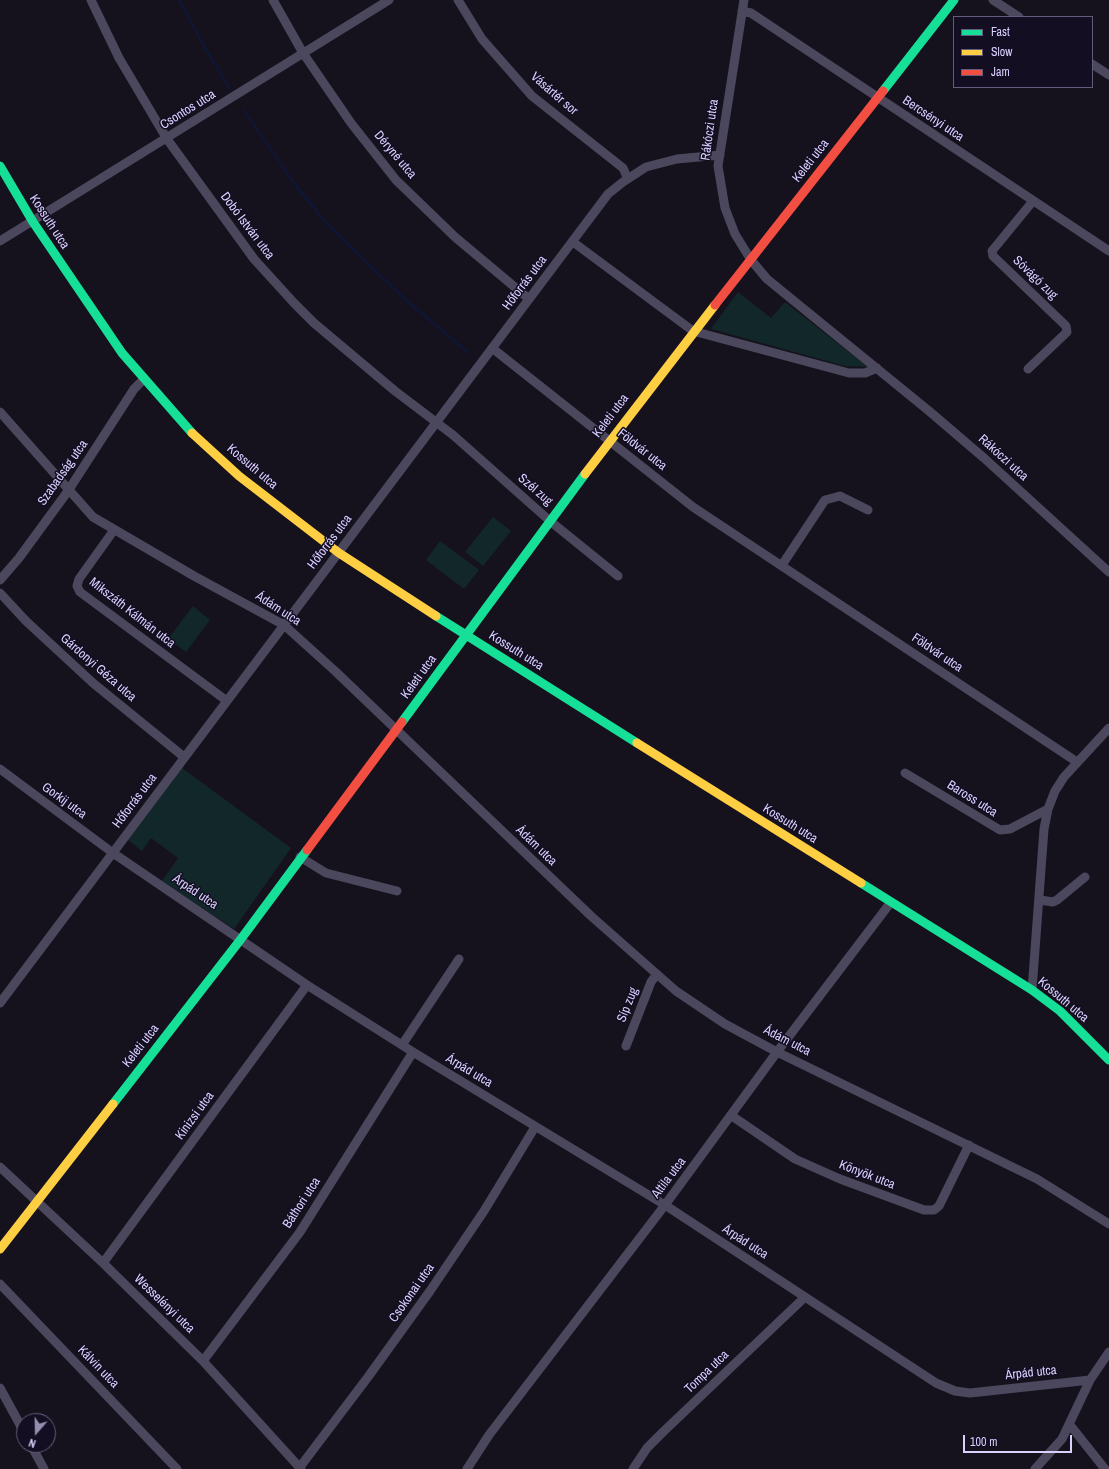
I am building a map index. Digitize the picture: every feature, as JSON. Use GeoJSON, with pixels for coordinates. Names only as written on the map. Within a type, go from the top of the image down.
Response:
{"type":"FeatureCollection","features":[{"type":"Feature","properties":{"kind":"street","name":"Dobó István utca"},"geometry":{"type":"LineString","coordinates":[[91,0],[119,58],[167,139],[254,259],[294,303],[319,327],[436,423]]}},
{"type":"Feature","properties":{"kind":"street","name":"Déryné utca"},"geometry":{"type":"LineString","coordinates":[[273,0],[303,53],[351,123],[396,180],[455,237],[529,299]]}},
{"type":"Feature","properties":{"kind":"street","name":"Csontos utca"},"geometry":{"type":"LineString","coordinates":[[0,241],[167,139],[389,0]]}},
{"type":"Feature","properties":{"kind":"street","name":"Vásártér sor"},"geometry":{"type":"LineString","coordinates":[[458,0],[482,39],[532,96],[623,168],[628,179]]}},
{"type":"Feature","properties":{"kind":"street","name":"Rákóczi utca"},"geometry":{"type":"LineString","coordinates":[[744,0],[718,166],[725,208],[735,234],[751,260],[767,279],[877,368],[984,458],[1109,572]]}},
{"type":"Feature","properties":{"kind":"street","name":"Keleti utca"},"geometry":{"type":"LineString","coordinates":[[0,1249],[241,939],[300,857],[396,730],[609,441],[954,0]]}},
{"type":"Feature","properties":{"kind":"street"},"geometry":{"type":"LineString","coordinates":[[993,0],[1017,16]]}},
{"type":"Feature","properties":{"kind":"street","name":"Bercsényi utca"},"geometry":{"type":"LineString","coordinates":[[742,11],[751,13],[1109,251]]}},
{"type":"Feature","properties":{"kind":"street"},"geometry":{"type":"LineString","coordinates":[[1093,65],[1109,75]]}},
{"type":"Feature","properties":{"kind":"street","name":"Hőforrás utca"},"geometry":{"type":"LineString","coordinates":[[0,1003],[608,194],[646,167],[659,163],[720,155]]}},
{"type":"Feature","properties":{"kind":"street","name":"Kossuth utca"},"geometry":{"type":"LineString","coordinates":[[0,166],[33,222],[122,353],[187,428],[239,476],[339,553],[387,586],[1032,990],[1060,1011],[1109,1060]]}},
{"type":"Feature","properties":{"kind":"street","name":"Sóvágó zug"},"geometry":{"type":"LineString","coordinates":[[1028,369],[1067,332],[1066,326],[993,256],[992,251],[1033,201]]}},
{"type":"Feature","properties":{"kind":"street"},"geometry":{"type":"LineString","coordinates":[[573,242],[693,332],[849,373],[865,373],[877,368]]}},
{"type":"Feature","properties":{"kind":"street","name":"Földvár utca"},"geometry":{"type":"LineString","coordinates":[[492,348],[693,507],[1077,762]]}},
{"type":"Feature","properties":{"kind":"street","name":"Szabadság utca"},"geometry":{"type":"LineString","coordinates":[[0,580],[19,558],[68,491],[134,390],[144,379]]}},
{"type":"Feature","properties":{"kind":"street","name":"Ádám utca"},"geometry":{"type":"LineString","coordinates":[[0,412],[68,491],[93,517],[284,625],[591,916],[676,990],[725,1024],[777,1052],[1037,1179],[1109,1224]]}},
{"type":"Feature","properties":{"kind":"street","name":"Szél zug"},"geometry":{"type":"LineString","coordinates":[[436,423],[453,435],[550,521],[618,576]]}},
{"type":"Feature","properties":{"kind":"street"},"geometry":{"type":"LineString","coordinates":[[782,565],[826,500],[840,496],[868,510]]}},
{"type":"Feature","properties":{"kind":"street","name":"Mikszáth Kálmán utca"},"geometry":{"type":"LineString","coordinates":[[114,530],[79,579],[77,586],[80,592],[226,701]]}},
{"type":"Feature","properties":{"kind":"street","name":"Gárdonyi Géza utca"},"geometry":{"type":"LineString","coordinates":[[0,593],[26,621],[93,683],[184,757]]}},
{"type":"Feature","properties":{"kind":"street"},"geometry":{"type":"LineString","coordinates":[[1032,990],[1040,900],[1044,829],[1048,809],[1058,785],[1109,728]]}},
{"type":"Feature","properties":{"kind":"street","name":"Baross utca"},"geometry":{"type":"LineString","coordinates":[[905,773],[1000,830],[1010,829],[1048,809]]}},
{"type":"Feature","properties":{"kind":"street","name":"Gorkij utca"},"geometry":{"type":"LineString","coordinates":[[2,774],[113,853]]}},
{"type":"Feature","properties":{"kind":"street","name":"Árpád utca"},"geometry":{"type":"LineString","coordinates":[[113,853],[308,985],[413,1052],[665,1205],[936,1382],[955,1391],[970,1393],[1090,1380]]}},
{"type":"Feature","properties":{"kind":"street"},"geometry":{"type":"LineString","coordinates":[[300,857],[326,874],[397,891]]}},
{"type":"Feature","properties":{"kind":"street"},"geometry":{"type":"LineString","coordinates":[[1040,900],[1052,902],[1057,900],[1085,877]]}},
{"type":"Feature","properties":{"kind":"street","name":"Attila utca"},"geometry":{"type":"LineString","coordinates":[[466,1469],[489,1435],[665,1205],[732,1116],[777,1052],[891,902]]}},
{"type":"Feature","properties":{"kind":"street"},"geometry":{"type":"LineString","coordinates":[[402,1045],[459,959]]}},
{"type":"Feature","properties":{"kind":"street","name":"Síp zug"},"geometry":{"type":"LineString","coordinates":[[626,1046],[651,982],[657,974]]}},
{"type":"Feature","properties":{"kind":"street","name":"Kinizsi utca"},"geometry":{"type":"LineString","coordinates":[[104,1263],[308,985]]}},
{"type":"Feature","properties":{"kind":"street","name":"Báthori utca"},"geometry":{"type":"LineString","coordinates":[[203,1361],[300,1232],[413,1052]]}},
{"type":"Feature","properties":{"kind":"street","name":"Könyök utca"},"geometry":{"type":"LineString","coordinates":[[732,1116],[795,1159],[840,1179],[924,1210],[934,1210],[939,1206],[969,1145]]}},
{"type":"Feature","properties":{"kind":"street","name":"Csokonai utca"},"geometry":{"type":"LineString","coordinates":[[300,1468],[430,1291],[484,1211],[535,1127]]}},
{"type":"Feature","properties":{"kind":"street","name":"Wesselényi utca"},"geometry":{"type":"LineString","coordinates":[[0,1167],[36,1202],[104,1263],[203,1361],[300,1468]]}},
{"type":"Feature","properties":{"kind":"street","name":"Kálvin utca"},"geometry":{"type":"LineString","coordinates":[[0,1284],[177,1469]]}},
{"type":"Feature","properties":{"kind":"street","name":"Tompa utca"},"geometry":{"type":"LineString","coordinates":[[633,1469],[647,1448],[658,1437],[805,1297]]}},
{"type":"Feature","properties":{"kind":"street"},"geometry":{"type":"LineString","coordinates":[[1035,1469],[1055,1448],[1070,1426],[1090,1380],[1109,1352]]}},
{"type":"Feature","properties":{"kind":"street"},"geometry":{"type":"LineString","coordinates":[[0,1388],[16,1417]]}},
{"type":"Feature","properties":{"kind":"street"},"geometry":{"type":"LineString","coordinates":[[1070,1426],[1105,1469]]}},
{"type":"Feature","properties":{"kind":"street"},"geometry":{"type":"LineString","coordinates":[[35,1453],[44,1469]]}},
{"type":"Feature","properties":{"kind":"green space"},"geometry":{"type":"Polygon","coordinates":[[[738,292],[771,318],[785,302],[868,367],[845,366],[711,329],[738,292]]]}},
{"type":"Feature","properties":{"kind":"green space"},"geometry":{"type":"Polygon","coordinates":[[[493,517],[511,531],[483,566],[465,552],[493,517]]]}},
{"type":"Feature","properties":{"kind":"green space"},"geometry":{"type":"Polygon","coordinates":[[[440,541],[479,570],[464,589],[426,560],[440,541]]]}},
{"type":"Feature","properties":{"kind":"green space"},"geometry":{"type":"Polygon","coordinates":[[[193,606],[210,620],[186,652],[168,639],[193,606]]]}},
{"type":"Feature","properties":{"kind":"green space"},"geometry":{"type":"Polygon","coordinates":[[[182,768],[291,848],[234,929],[162,881],[178,858],[151,838],[142,851],[128,840],[182,768]]]}},
{"type":"Feature","properties":{"kind":"waterway"},"geometry":{"type":"LineString","coordinates":[[179,0],[230,89]]}},
{"type":"Feature","properties":{"kind":"waterway"},"geometry":{"type":"LineString","coordinates":[[244,110],[293,182],[326,223],[407,301],[469,353]]}},
{"type":"Feature","properties":{"kind":"traffic: fast"},"geometry":{"type":"LineString","coordinates":[[883,91],[954,0]]}},
{"type":"Feature","properties":{"kind":"traffic: fast"},"geometry":{"type":"LineString","coordinates":[[0,166],[33,222],[122,353],[192,433]]}},
{"type":"Feature","properties":{"kind":"traffic: fast"},"geometry":{"type":"LineString","coordinates":[[402,722],[585,474]]}},
{"type":"Feature","properties":{"kind":"traffic: fast"},"geometry":{"type":"LineString","coordinates":[[436,616],[637,743]]}},
{"type":"Feature","properties":{"kind":"traffic: fast"},"geometry":{"type":"LineString","coordinates":[[113,1104],[241,939],[307,850]]}},
{"type":"Feature","properties":{"kind":"traffic: fast"},"geometry":{"type":"LineString","coordinates":[[861,883],[1032,990],[1060,1011],[1109,1060]]}},
{"type":"Feature","properties":{"kind":"traffic: slow"},"geometry":{"type":"LineString","coordinates":[[585,474],[715,305]]}},
{"type":"Feature","properties":{"kind":"traffic: slow"},"geometry":{"type":"LineString","coordinates":[[192,433],[239,476],[339,553],[436,616]]}},
{"type":"Feature","properties":{"kind":"traffic: slow"},"geometry":{"type":"LineString","coordinates":[[637,743],[861,883]]}},
{"type":"Feature","properties":{"kind":"traffic: slow"},"geometry":{"type":"LineString","coordinates":[[0,1249],[113,1104]]}},
{"type":"Feature","properties":{"kind":"traffic: jam"},"geometry":{"type":"LineString","coordinates":[[715,305],[883,91]]}},
{"type":"Feature","properties":{"kind":"traffic: jam"},"geometry":{"type":"LineString","coordinates":[[307,850],[402,722]]}}]}
